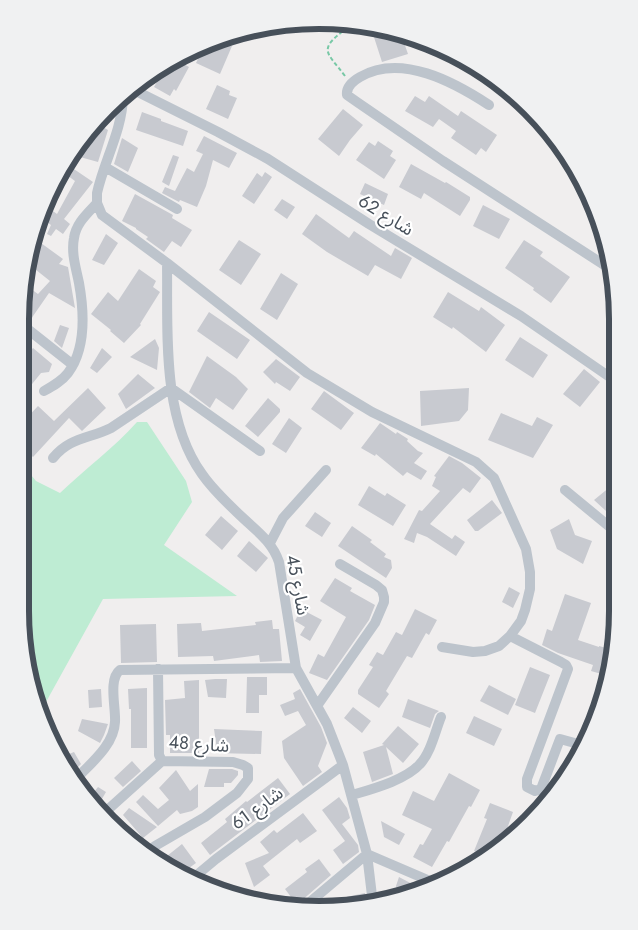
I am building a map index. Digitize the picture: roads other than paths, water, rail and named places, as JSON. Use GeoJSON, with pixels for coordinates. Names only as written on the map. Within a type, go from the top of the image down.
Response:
{"type":"FeatureCollection","features":[{"type":"Feature","properties":{"kind":"street"},"geometry":{"type":"LineString","coordinates":[[489,105],[466,90],[410,68],[368,73],[351,84],[347,91],[348,95],[357,102],[443,161],[604,265]]}},
{"type":"Feature","properties":{"kind":"street","name":"شارع 62"},"geometry":{"type":"LineString","coordinates":[[138,92],[268,159],[369,224],[521,316],[609,377]]}},
{"type":"Feature","properties":{"kind":"street"},"geometry":{"type":"LineString","coordinates":[[122,107],[119,126],[97,193],[97,203],[102,215],[167,263],[307,373],[372,412],[476,462],[494,478],[526,549],[529,561],[530,589],[526,610],[521,621],[510,636],[499,646],[485,652],[442,647]]}},
{"type":"Feature","properties":{"kind":"street"},"geometry":{"type":"LineString","coordinates":[[105,167],[177,209]]}},
{"type":"Feature","properties":{"kind":"street"},"geometry":{"type":"LineString","coordinates":[[44,391],[62,380],[73,365],[82,330],[80,286],[72,249],[78,224],[97,203]]}},
{"type":"Feature","properties":{"kind":"street","name":"شارع 45"},"geometry":{"type":"LineString","coordinates":[[167,263],[171,388],[181,432],[187,449],[202,474],[270,543],[279,562],[296,668],[327,724],[344,765],[367,854],[372,897]]}},
{"type":"Feature","properties":{"kind":"street"},"geometry":{"type":"LineString","coordinates":[[29,330],[73,365]]}},
{"type":"Feature","properties":{"kind":"street"},"geometry":{"type":"LineString","coordinates":[[53,458],[65,445],[74,440],[111,428],[171,388],[260,451]]}},
{"type":"Feature","properties":{"kind":"street"},"geometry":{"type":"LineString","coordinates":[[270,543],[283,518],[326,470]]}},
{"type":"Feature","properties":{"kind":"street"},"geometry":{"type":"LineString","coordinates":[[565,490],[609,526]]}},
{"type":"Feature","properties":{"kind":"street"},"geometry":{"type":"LineString","coordinates":[[317,706],[375,623],[384,602],[382,590],[340,564]]}},
{"type":"Feature","properties":{"kind":"street"},"geometry":{"type":"LineString","coordinates":[[510,636],[566,664],[568,669],[527,779],[527,787],[535,791],[542,789],[560,739],[577,744]]}},
{"type":"Feature","properties":{"kind":"street"},"geometry":{"type":"LineString","coordinates":[[80,775],[112,736],[115,724],[114,681],[116,673],[120,670],[296,668]]}},
{"type":"Feature","properties":{"kind":"street","name":"شارع 48"},"geometry":{"type":"LineString","coordinates":[[152,848],[206,817],[237,793],[248,780],[248,768],[238,764],[162,761],[159,755],[158,669]]}},
{"type":"Feature","properties":{"kind":"street"},"geometry":{"type":"LineString","coordinates":[[352,795],[410,773],[420,764],[441,717]]}},
{"type":"Feature","properties":{"kind":"street"},"geometry":{"type":"LineString","coordinates":[[108,810],[162,761]]}},
{"type":"Feature","properties":{"kind":"street","name":"شارع 61"},"geometry":{"type":"LineString","coordinates":[[198,874],[344,765]]}},
{"type":"Feature","properties":{"kind":"street"},"geometry":{"type":"LineString","coordinates":[[311,901],[367,854],[428,880]]}}]}
